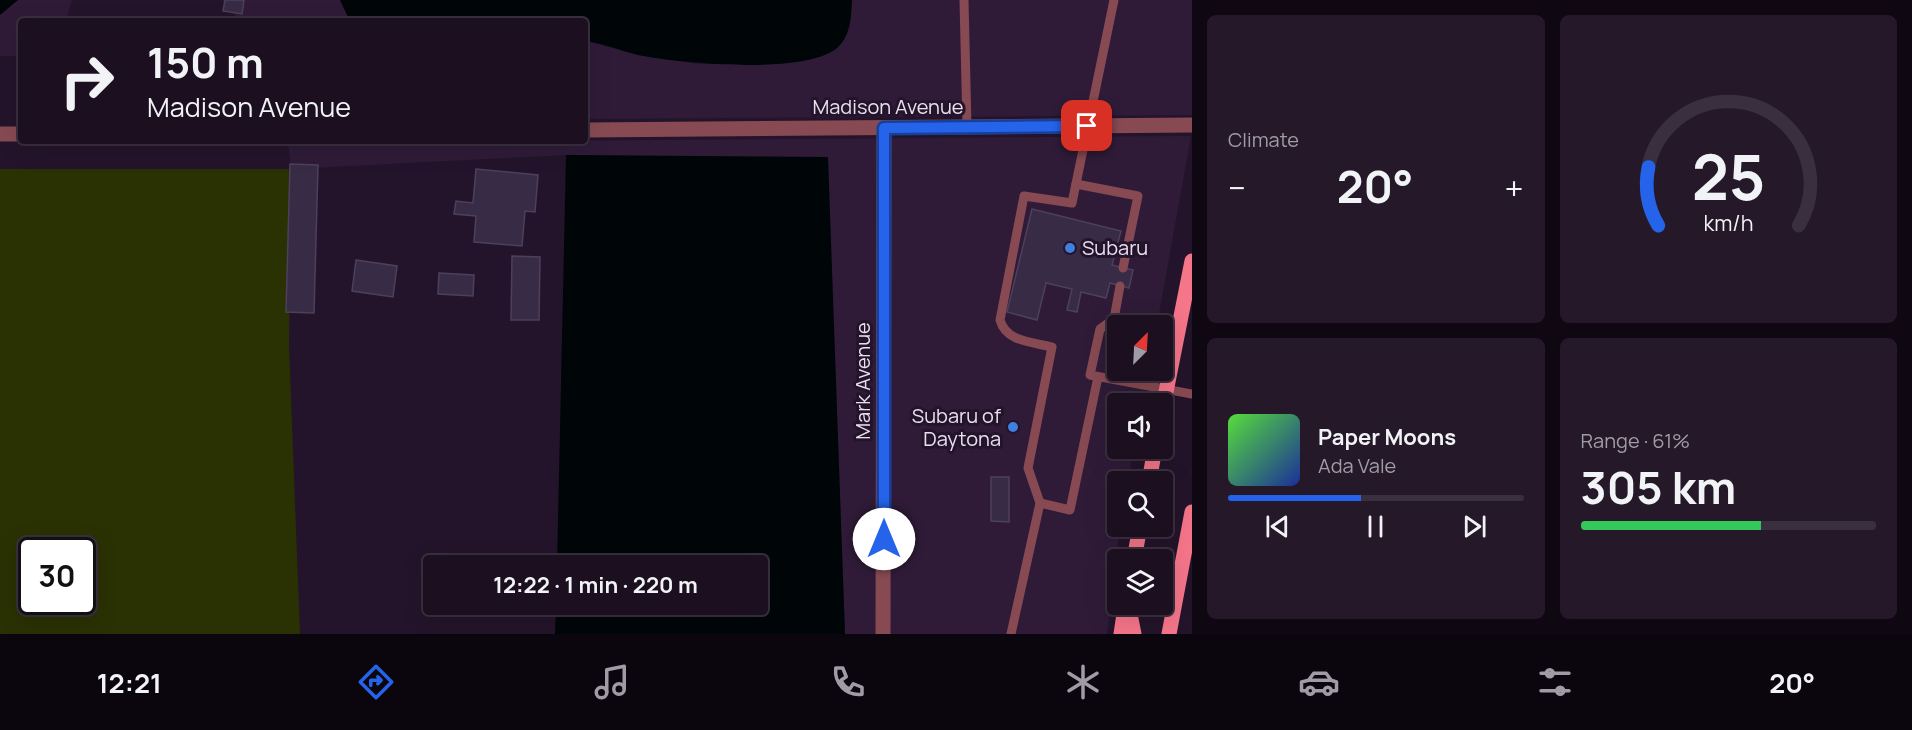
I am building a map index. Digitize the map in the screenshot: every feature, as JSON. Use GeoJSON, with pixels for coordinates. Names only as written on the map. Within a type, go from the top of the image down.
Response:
{"type":"FeatureCollection","features":[{"type":"Feature","properties":{"kind":"main road"},"geometry":{"type":"LineString","coordinates":[[1167,391],[1192,261]]}},
{"type":"Feature","properties":{"kind":"main road"},"geometry":{"type":"LineString","coordinates":[[1169,634],[1192,512]]}},
{"type":"Feature","properties":{"kind":"main road"},"geometry":{"type":"LineString","coordinates":[[1120,634],[1124,615]]}},
{"type":"Feature","properties":{"kind":"main road"},"geometry":{"type":"LineString","coordinates":[[1129,615],[1134,634]]}},
{"type":"Feature","properties":{"kind":"street","name":"Madison Avenue"},"geometry":{"type":"LineString","coordinates":[[588,130],[1192,125]]}},
{"type":"Feature","properties":{"kind":"street","name":"Mark Avenue"},"geometry":{"type":"LineString","coordinates":[[883,634],[884,128]]}},
{"type":"Feature","properties":{"kind":"street"},"geometry":{"type":"LineString","coordinates":[[0,134],[18,134]]}},
{"type":"Feature","properties":{"kind":"lane"},"geometry":{"type":"LineString","coordinates":[[964,0],[967,127]]}},
{"type":"Feature","properties":{"kind":"lane"},"geometry":{"type":"LineString","coordinates":[[1011,634],[1040,503],[1028,468],[1052,347],[1011,336],[1003,330],[1000,320],[1024,196],[1072,203],[1114,0]]}},
{"type":"Feature","properties":{"kind":"lane"},"geometry":{"type":"LineString","coordinates":[[1076,184],[1138,196],[1124,268]]}},
{"type":"Feature","properties":{"kind":"lane"},"geometry":{"type":"LineString","coordinates":[[1040,503],[1070,510],[1100,329],[1114,320],[1120,285]]}},
{"type":"Feature","properties":{"kind":"lane"},"geometry":{"type":"LineString","coordinates":[[1094,376],[1192,394]]}},
{"type":"Feature","properties":{"kind":"shaded area"},"geometry":{"type":"Polygon","coordinates":[[[0,0],[18,0],[0,15],[0,0]]]}},
{"type":"Feature","properties":{"kind":"shaded area"},"geometry":{"type":"Polygon","coordinates":[[[18,0],[72,0],[67,18],[18,18],[18,56],[0,56],[0,15],[18,0]]]}},
{"type":"Feature","properties":{"kind":"shaded area"},"geometry":{"type":"Polygon","coordinates":[[[222,0],[340,0],[349,18],[237,18],[222,0]]]}},
{"type":"Feature","properties":{"kind":"shaded area"},"geometry":{"type":"Polygon","coordinates":[[[340,0],[852,0],[850,23],[841,44],[827,54],[804,61],[776,64],[712,64],[638,55],[588,41],[588,18],[349,18],[340,0]]]}},
{"type":"Feature","properties":{"kind":"shaded area"},"geometry":{"type":"Polygon","coordinates":[[[852,0],[1192,0],[1192,115],[588,119],[588,42],[639,55],[700,64],[791,62],[850,25],[852,0]]]}},
{"type":"Feature","properties":{"kind":"shaded area"},"geometry":{"type":"Polygon","coordinates":[[[1191,136],[1159,315],[1107,315],[1107,381],[1147,381],[1145,393],[1107,393],[1107,459],[1132,459],[1130,471],[1107,471],[1107,537],[1119,537],[1117,549],[1107,549],[1107,615],[1109,615],[1107,634],[845,634],[827,158],[566,155],[291,169],[288,144],[588,144],[588,141],[1191,136]]]}},
{"type":"Feature","properties":{"kind":"shaded area"},"geometry":{"type":"Polygon","coordinates":[[[566,155],[828,157],[845,634],[555,634],[556,615],[768,615],[768,555],[557,555],[566,155]]]}},
{"type":"Feature","properties":{"kind":"green space"},"geometry":{"type":"Polygon","coordinates":[[[0,169],[291,169],[289,345],[300,634],[0,634],[0,169]]]}},
{"type":"Feature","properties":{"kind":"building"},"geometry":{"type":"Polygon","coordinates":[[[225,0],[244,0],[242,14],[223,11],[225,0]]]}},
{"type":"Feature","properties":{"kind":"building"},"geometry":{"type":"Polygon","coordinates":[[[290,164],[318,165],[314,313],[286,312],[290,164]]]}},
{"type":"Feature","properties":{"kind":"building"},"geometry":{"type":"Polygon","coordinates":[[[476,169],[538,175],[535,212],[525,211],[522,246],[474,242],[476,216],[454,214],[456,201],[473,203],[476,169]]]}},
{"type":"Feature","properties":{"kind":"building","name":"Subaru"},"geometry":{"type":"Polygon","coordinates":[[[1032,209],[1121,231],[1112,265],[1133,270],[1129,288],[1110,283],[1106,298],[1081,292],[1077,312],[1067,310],[1072,289],[1046,283],[1037,320],[1007,312],[1032,209]]]}},
{"type":"Feature","properties":{"kind":"building"},"geometry":{"type":"Polygon","coordinates":[[[512,256],[540,257],[539,320],[511,320],[512,256]]]}},
{"type":"Feature","properties":{"kind":"building"},"geometry":{"type":"Polygon","coordinates":[[[356,260],[397,266],[393,297],[352,291],[356,260]]]}},
{"type":"Feature","properties":{"kind":"building"},"geometry":{"type":"Polygon","coordinates":[[[439,273],[474,275],[473,296],[438,294],[439,273]]]}},
{"type":"Feature","properties":{"kind":"building"},"geometry":{"type":"Polygon","coordinates":[[[991,477],[1009,477],[1009,522],[991,521],[991,477]]]}},
{"type":"Feature","properties":{"kind":"place","name":"Subaru"},"geometry":{"type":"Point","coordinates":[1070,248]}},
{"type":"Feature","properties":{"kind":"place","name":"Subaru of Daytona"},"geometry":{"type":"Point","coordinates":[1013,427]}},
{"type":"Feature","properties":{"kind":"route"},"geometry":{"type":"LineString","coordinates":[[884,539],[884,128],[1087,126]]}}]}
